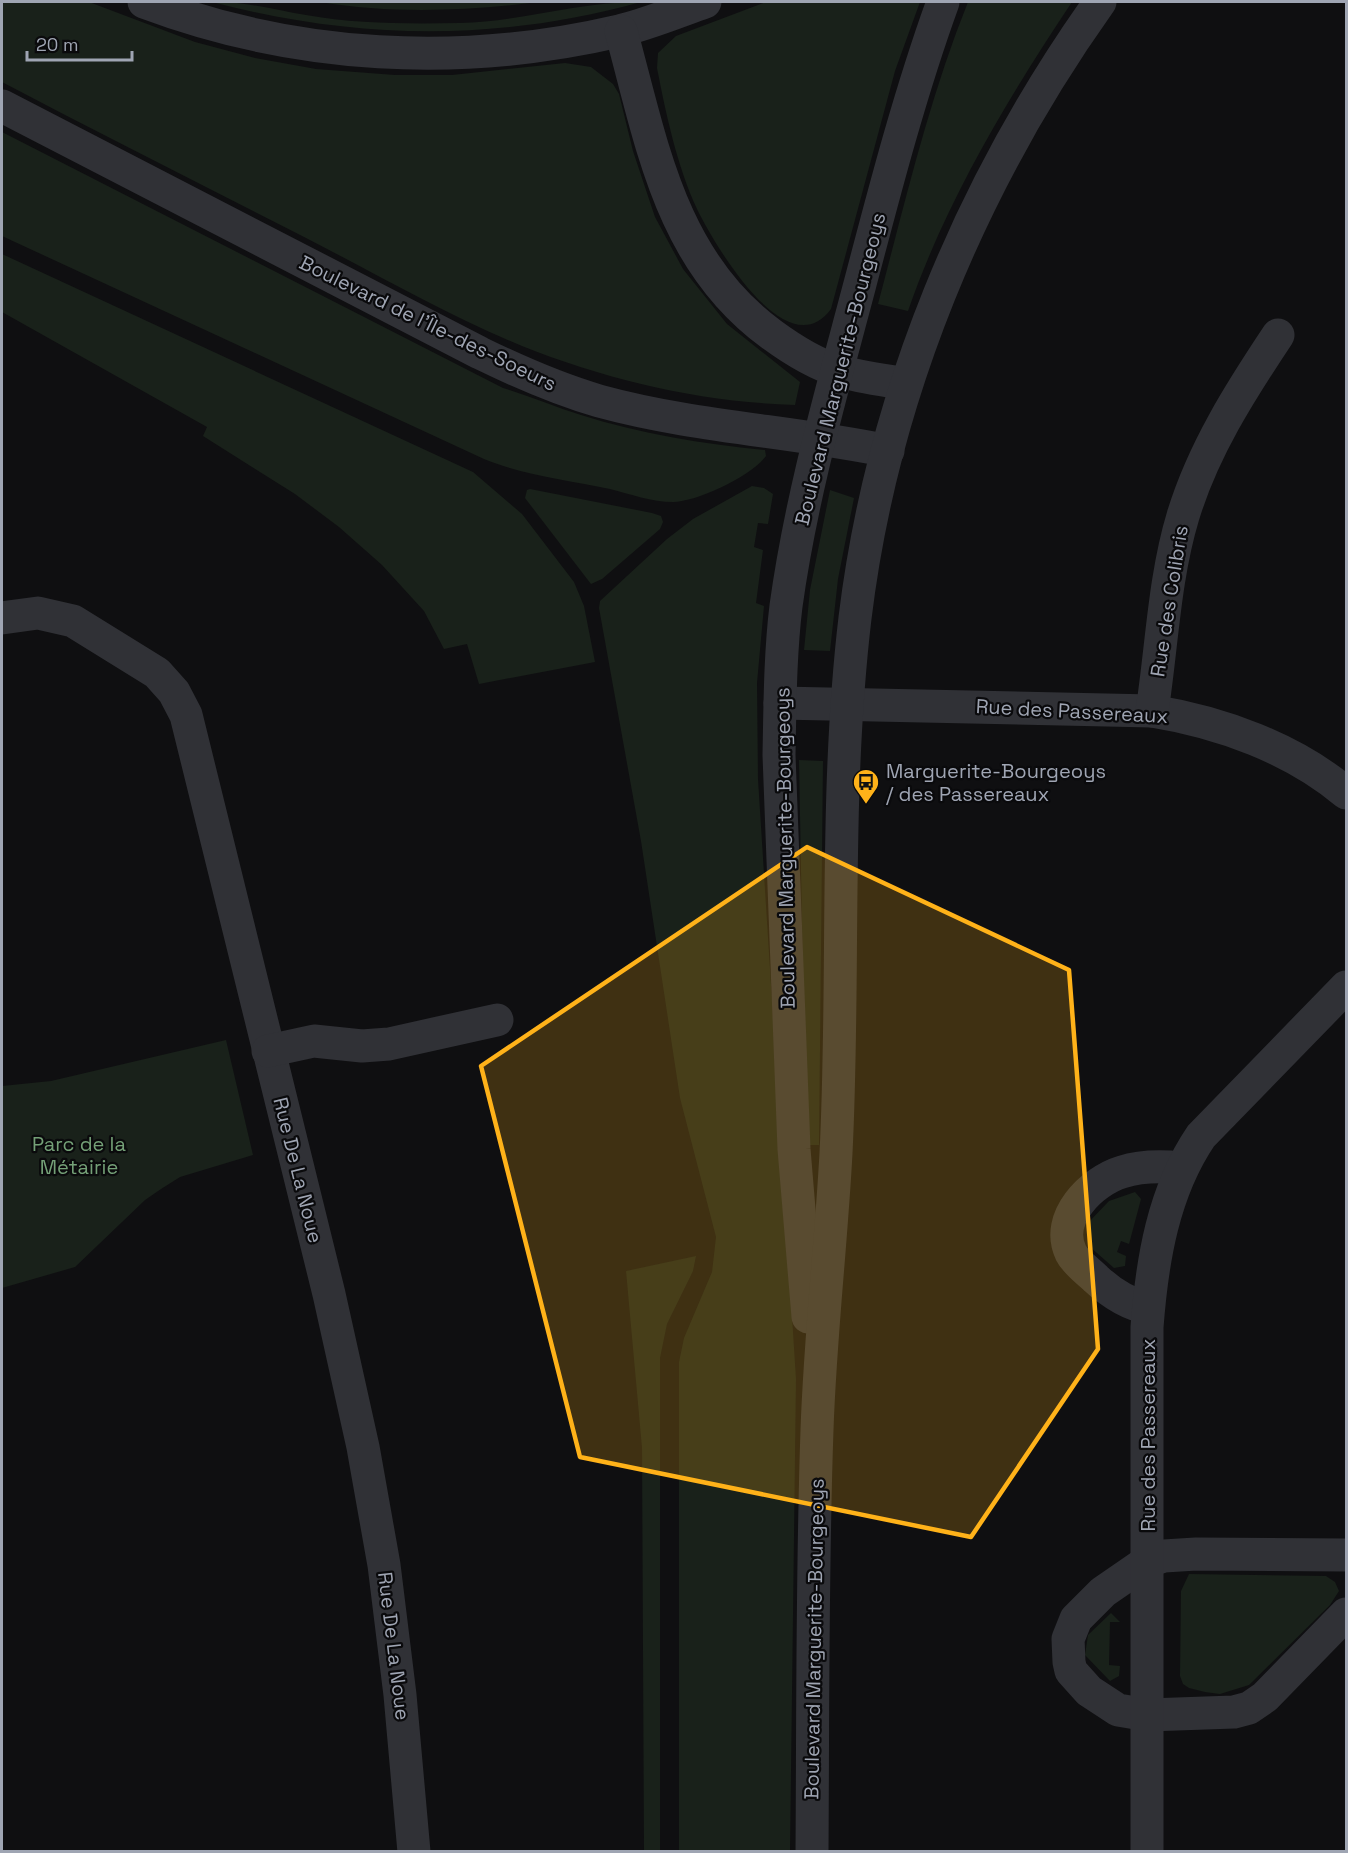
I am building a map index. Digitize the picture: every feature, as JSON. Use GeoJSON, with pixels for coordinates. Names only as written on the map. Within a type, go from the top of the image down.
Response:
{"type":"FeatureCollection","features":[{"type":"Feature","properties":{"kind":"street"},"geometry":{"type":"LineString","coordinates":[[144,2],[198,20],[272,39],[371,52],[430,54],[501,50],[621,31],[705,2]]}},
{"type":"Feature","properties":{"kind":"street","name":"Boulevard Marguerite-Bourgeoys"},"geometry":{"type":"LineString","coordinates":[[817,1427],[794,1149],[780,703],[784,632],[790,580],[820,437],[837,370],[913,92],[944,2]]}},
{"type":"Feature","properties":{"kind":"street"},"geometry":{"type":"LineString","coordinates":[[888,451],[906,384],[959,248],[983,196],[1054,67],[1100,2]]}},
{"type":"Feature","properties":{"kind":"street"},"geometry":{"type":"LineString","coordinates":[[621,31],[666,192],[699,257],[714,281],[756,323],[785,344],[837,370],[906,384]]}},
{"type":"Feature","properties":{"kind":"street","name":"Boulevard de l'Île-des-Soeurs"},"geometry":{"type":"LineString","coordinates":[[2,106],[403,314],[535,378],[598,400],[646,412],[690,421],[820,437],[888,451]]}},
{"type":"Feature","properties":{"kind":"street","name":"Rue des Colibris"},"geometry":{"type":"LineString","coordinates":[[1152,711],[1169,581],[1183,516],[1224,419],[1278,334]]}},
{"type":"Feature","properties":{"kind":"street","name":"Boulevard Marguerite-Bourgeoys"},"geometry":{"type":"LineString","coordinates":[[812,1851],[817,1427],[836,1152],[848,704],[859,592],[888,451]]}},
{"type":"Feature","properties":{"kind":"street","name":"Rue De La Noue"},"geometry":{"type":"LineString","coordinates":[[2,618],[38,613],[73,621],[157,673],[181,704],[190,728],[342,1347],[374,1505],[400,1695],[414,1851]]}},
{"type":"Feature","properties":{"kind":"street","name":"Rue des Passereaux"},"geometry":{"type":"LineString","coordinates":[[780,703],[1152,711],[1212,724],[1265,745],[1314,770],[1347,793]]}},
{"type":"Feature","properties":{"kind":"street","name":"Rue des Passereaux"},"geometry":{"type":"LineString","coordinates":[[1147,1851],[1148,1308],[1159,1240],[1181,1168],[1201,1136],[1347,987]]}},
{"type":"Feature","properties":{"kind":"street"},"geometry":{"type":"LineString","coordinates":[[268,1051],[314,1041],[362,1046],[388,1044],[497,1020]]}},
{"type":"Feature","properties":{"kind":"street"},"geometry":{"type":"LineString","coordinates":[[1148,1308],[1118,1296],[1079,1264],[1071,1252],[1068,1228],[1080,1201],[1108,1177],[1146,1168],[1181,1168]]}},
{"type":"Feature","properties":{"kind":"street"},"geometry":{"type":"LineString","coordinates":[[1347,1556],[1196,1554],[1164,1556],[1148,1561],[1103,1592],[1087,1607],[1071,1629],[1068,1650],[1071,1671],[1102,1702],[1118,1710],[1148,1715],[1218,1714],[1249,1708],[1265,1697],[1347,1614]]}},
{"type":"Feature","properties":{"kind":"highlighted area"},"geometry":{"type":"Polygon","coordinates":[[[807,847],[1069,970],[1098,1349],[971,1537],[580,1457],[481,1066],[807,847]]]}},
{"type":"Feature","properties":{"kind":"green space"},"geometry":{"type":"Polygon","coordinates":[[[2,2],[89,2],[195,42],[255,58],[316,69],[395,75],[452,75],[565,63],[591,67],[613,84],[619,94],[633,151],[655,217],[683,269],[727,324],[800,382],[795,405],[691,394],[656,388],[589,370],[522,346],[441,308],[2,82],[2,2]]]}},
{"type":"Feature","properties":{"kind":"green space"},"geometry":{"type":"Polygon","coordinates":[[[212,2],[248,4],[344,20],[383,23],[460,23],[506,19],[596,5],[641,2],[587,15],[533,24],[480,30],[426,31],[320,24],[266,15],[212,2]]]}},
{"type":"Feature","properties":{"kind":"green space"},"geometry":{"type":"Polygon","coordinates":[[[320,2],[539,2],[402,10],[320,2]]]}},
{"type":"Feature","properties":{"kind":"green space"},"geometry":{"type":"Polygon","coordinates":[[[766,2],[920,2],[895,71],[831,309],[813,323],[794,324],[774,313],[754,295],[719,248],[697,209],[678,158],[657,68],[658,53],[676,36],[766,2]]]}},
{"type":"Feature","properties":{"kind":"green space"},"geometry":{"type":"Polygon","coordinates":[[[968,2],[1072,2],[980,151],[923,270],[908,311],[878,304],[941,76],[968,2]]]}},
{"type":"Feature","properties":{"kind":"green space"},"geometry":{"type":"Polygon","coordinates":[[[2,132],[503,388],[626,428],[719,445],[765,450],[766,456],[749,472],[709,493],[673,502],[649,499],[530,473],[484,459],[2,236],[2,132]]]}},
{"type":"Feature","properties":{"kind":"green space"},"geometry":{"type":"Polygon","coordinates":[[[2,254],[473,472],[522,514],[574,582],[584,606],[595,662],[479,684],[467,644],[444,649],[424,611],[382,565],[339,527],[295,494],[203,436],[207,427],[2,312],[2,254]]]}},
{"type":"Feature","properties":{"kind":"green space"},"geometry":{"type":"Polygon","coordinates":[[[752,486],[764,488],[773,494],[768,524],[758,523],[754,547],[763,550],[756,603],[764,606],[757,683],[758,779],[796,1379],[790,1851],[679,1851],[679,1362],[684,1338],[712,1272],[716,1237],[680,1098],[641,841],[599,608],[600,601],[667,539],[693,519],[752,486]]]}},
{"type":"Feature","properties":{"kind":"green space"},"geometry":{"type":"Polygon","coordinates":[[[527,490],[652,513],[661,516],[663,522],[660,529],[602,579],[591,584],[525,498],[527,490]]]}},
{"type":"Feature","properties":{"kind":"green space"},"geometry":{"type":"Polygon","coordinates":[[[830,490],[854,498],[838,579],[830,651],[804,650],[810,590],[830,490]]]}},
{"type":"Feature","properties":{"kind":"green space"},"geometry":{"type":"Polygon","coordinates":[[[799,760],[823,761],[819,1145],[806,1145],[799,760]]]}},
{"type":"Feature","properties":{"kind":"green space","name":"Parc de la Métairie"},"geometry":{"type":"Polygon","coordinates":[[[226,1040],[253,1155],[180,1177],[145,1200],[75,1267],[2,1288],[2,1086],[51,1081],[226,1040]]]}},
{"type":"Feature","properties":{"kind":"green space"},"geometry":{"type":"Polygon","coordinates":[[[1135,1192],[1141,1199],[1129,1244],[1121,1241],[1117,1252],[1126,1256],[1125,1266],[1114,1268],[1089,1246],[1088,1223],[1109,1201],[1135,1192]]]}},
{"type":"Feature","properties":{"kind":"green space"},"geometry":{"type":"Polygon","coordinates":[[[696,1256],[693,1271],[667,1324],[660,1358],[660,1851],[644,1851],[642,1448],[626,1271],[696,1256]]]}},
{"type":"Feature","properties":{"kind":"green space"},"geometry":{"type":"Polygon","coordinates":[[[1189,1574],[1326,1576],[1335,1582],[1339,1591],[1330,1605],[1249,1685],[1220,1694],[1189,1688],[1183,1684],[1180,1676],[1181,1591],[1189,1574]]]}},
{"type":"Feature","properties":{"kind":"green space"},"geometry":{"type":"Polygon","coordinates":[[[1111,1613],[1120,1622],[1110,1622],[1109,1665],[1120,1666],[1119,1676],[1110,1681],[1085,1655],[1088,1635],[1111,1613]]]}},
{"type":"Feature","properties":{"kind":"place","name":"Marguerite-Bourgeoys / des Passereaux"},"geometry":{"type":"Point","coordinates":[866,805]}}]}
